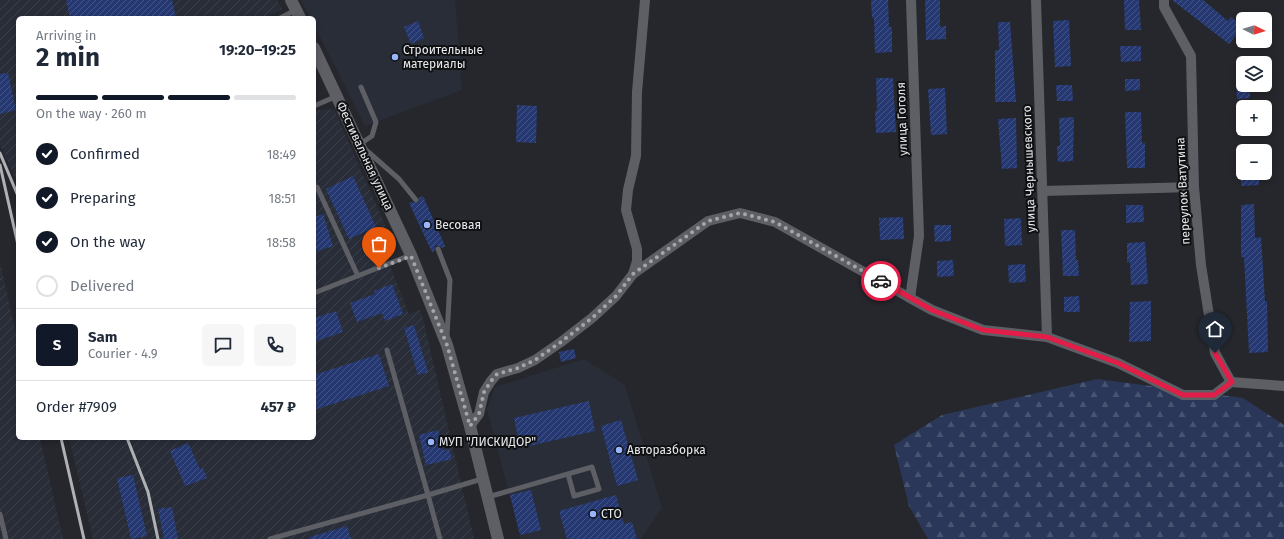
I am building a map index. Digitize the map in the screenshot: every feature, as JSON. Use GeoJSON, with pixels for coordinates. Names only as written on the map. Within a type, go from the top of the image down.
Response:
{"type":"FeatureCollection","features":[{"type":"Feature","properties":{"kind":"main road","name":"Фестивальная улица"},"geometry":{"type":"LineString","coordinates":[[316,52],[411,256],[447,345],[470,426],[498,539]]}},
{"type":"Feature","properties":{"kind":"street"},"geometry":{"type":"LineString","coordinates":[[633,274],[637,261],[637,249],[626,210],[628,190],[636,156],[637,92],[644,0]]}},
{"type":"Feature","properties":{"kind":"street","name":"улица Гоголя"},"geometry":{"type":"LineString","coordinates":[[910,298],[919,236],[911,0]]}},
{"type":"Feature","properties":{"kind":"street","name":"улица Чернышевского"},"geometry":{"type":"LineString","coordinates":[[1036,0],[1047,337]]}},
{"type":"Feature","properties":{"kind":"street","name":"переулок Ватутина"},"geometry":{"type":"LineString","coordinates":[[1164,0],[1164,7],[1191,56],[1194,187],[1201,265],[1215,353],[1232,382]]}},
{"type":"Feature","properties":{"kind":"street"},"geometry":{"type":"LineString","coordinates":[[1043,191],[1194,187]]}},
{"type":"Feature","properties":{"kind":"street"},"geometry":{"type":"LineString","coordinates":[[470,426],[479,414],[487,386],[497,374],[518,368],[535,360],[561,342],[592,318],[616,296],[633,274],[708,221],[740,213],[775,222],[932,310],[983,330],[1047,337],[1118,363],[1183,395],[1214,395],[1232,382],[1284,386]]}},
{"type":"Feature","properties":{"kind":"lane"},"geometry":{"type":"LineString","coordinates":[[284,16],[296,9]]}},
{"type":"Feature","properties":{"kind":"lane"},"geometry":{"type":"LineString","coordinates":[[361,87],[376,122],[372,136],[359,144],[399,180],[416,200]]}},
{"type":"Feature","properties":{"kind":"lane"},"geometry":{"type":"LineString","coordinates":[[316,105],[337,96]]}},
{"type":"Feature","properties":{"kind":"lane"},"geometry":{"type":"LineString","coordinates":[[317,187],[358,276]]}},
{"type":"Feature","properties":{"kind":"lane"},"geometry":{"type":"LineString","coordinates":[[438,249],[450,280],[447,345]]}},
{"type":"Feature","properties":{"kind":"lane"},"geometry":{"type":"LineString","coordinates":[[316,292],[411,256]]}},
{"type":"Feature","properties":{"kind":"lane"},"geometry":{"type":"LineString","coordinates":[[387,350],[440,539]]}},
{"type":"Feature","properties":{"kind":"lane"},"geometry":{"type":"LineString","coordinates":[[488,497],[592,467],[599,489],[574,496],[568,474]]}},
{"type":"Feature","properties":{"kind":"lane"},"geometry":{"type":"LineString","coordinates":[[270,539],[483,479]]}},
{"type":"Feature","properties":{"kind":"lane"},"geometry":{"type":"LineString","coordinates":[[0,514],[6,539]]}},
{"type":"Feature","properties":{"kind":"shaded area"},"geometry":{"type":"Polygon","coordinates":[[[0,0],[277,0],[282,9],[268,16],[16,16],[16,181],[0,145],[0,0]]]}},
{"type":"Feature","properties":{"kind":"shaded area","name":"Строительные материалы"},"geometry":{"type":"Polygon","coordinates":[[[301,0],[455,0],[462,90],[365,126],[316,29],[316,16],[309,16],[301,0]]]}},
{"type":"Feature","properties":{"kind":"shaded area"},"geometry":{"type":"Polygon","coordinates":[[[334,109],[395,248],[388,261],[409,314],[421,310],[474,539],[93,539],[69,440],[316,440],[316,110],[334,109]]]}},
{"type":"Feature","properties":{"kind":"shaded area"},"geometry":{"type":"Polygon","coordinates":[[[0,263],[16,333],[16,440],[40,440],[63,539],[0,539],[0,263]]]}},
{"type":"Feature","properties":{"kind":"shaded area"},"geometry":{"type":"Polygon","coordinates":[[[584,359],[625,385],[662,508],[641,539],[521,539],[487,409],[495,387],[584,359]]]}},
{"type":"Feature","properties":{"kind":"green space"},"geometry":{"type":"Polygon","coordinates":[[[1097,379],[1243,398],[1284,425],[1284,539],[928,539],[909,506],[894,445],[942,415],[1097,379]]]}},
{"type":"Feature","properties":{"kind":"building"},"geometry":{"type":"Polygon","coordinates":[[[66,0],[172,0],[176,16],[70,16],[66,0]]]}},
{"type":"Feature","properties":{"kind":"building"},"geometry":{"type":"Polygon","coordinates":[[[871,0],[888,0],[889,27],[892,27],[892,52],[875,53],[874,18],[872,18],[871,0]]]}},
{"type":"Feature","properties":{"kind":"building"},"geometry":{"type":"Polygon","coordinates":[[[925,0],[940,0],[940,27],[946,26],[946,39],[926,40],[925,0]]]}},
{"type":"Feature","properties":{"kind":"building"},"geometry":{"type":"Polygon","coordinates":[[[1124,0],[1139,0],[1141,30],[1125,30],[1124,0]]]}},
{"type":"Feature","properties":{"kind":"building"},"geometry":{"type":"Polygon","coordinates":[[[1172,0],[1203,0],[1228,21],[1231,17],[1236,21],[1236,35],[1229,44],[1172,0]]]}},
{"type":"Feature","properties":{"kind":"building"},"geometry":{"type":"Polygon","coordinates":[[[1069,20],[1071,66],[1055,67],[1053,21],[1069,20]]]}},
{"type":"Feature","properties":{"kind":"building"},"geometry":{"type":"Polygon","coordinates":[[[418,21],[424,38],[411,44],[404,27],[418,21]]]}},
{"type":"Feature","properties":{"kind":"building"},"geometry":{"type":"Polygon","coordinates":[[[998,22],[1010,22],[1016,102],[995,102],[995,50],[999,50],[998,22]]]}},
{"type":"Feature","properties":{"kind":"building"},"geometry":{"type":"Polygon","coordinates":[[[1120,46],[1141,46],[1141,61],[1121,62],[1120,46]]]}},
{"type":"Feature","properties":{"kind":"building"},"geometry":{"type":"Polygon","coordinates":[[[8,73],[16,110],[0,114],[0,74],[8,73]]]}},
{"type":"Feature","properties":{"kind":"building"},"geometry":{"type":"Polygon","coordinates":[[[876,78],[893,78],[896,132],[876,133],[876,78]]]}},
{"type":"Feature","properties":{"kind":"building"},"geometry":{"type":"Polygon","coordinates":[[[1125,79],[1140,79],[1140,90],[1125,91],[1125,79]]]}},
{"type":"Feature","properties":{"kind":"building"},"geometry":{"type":"Polygon","coordinates":[[[1056,85],[1072,85],[1073,101],[1057,101],[1056,85]]]}},
{"type":"Feature","properties":{"kind":"building"},"geometry":{"type":"Polygon","coordinates":[[[945,88],[947,134],[931,135],[928,89],[945,88]]]}},
{"type":"Feature","properties":{"kind":"building"},"geometry":{"type":"Polygon","coordinates":[[[1236,92],[1250,92],[1250,98],[1237,99],[1236,92]]]}},
{"type":"Feature","properties":{"kind":"building"},"geometry":{"type":"Polygon","coordinates":[[[517,105],[537,106],[536,143],[516,142],[517,105]]]}},
{"type":"Feature","properties":{"kind":"building"},"geometry":{"type":"Polygon","coordinates":[[[1125,112],[1141,112],[1142,143],[1145,143],[1145,168],[1127,168],[1125,112]]]}},
{"type":"Feature","properties":{"kind":"building"},"geometry":{"type":"Polygon","coordinates":[[[1074,117],[1073,161],[1058,162],[1057,146],[1060,146],[1059,118],[1074,117]]]}},
{"type":"Feature","properties":{"kind":"building"},"geometry":{"type":"Polygon","coordinates":[[[1016,118],[1017,168],[1002,169],[998,119],[1016,118]]]}},
{"type":"Feature","properties":{"kind":"building"},"geometry":{"type":"Polygon","coordinates":[[[353,176],[376,227],[349,239],[326,189],[353,176]]]}},
{"type":"Feature","properties":{"kind":"building"},"geometry":{"type":"Polygon","coordinates":[[[1241,180],[1259,180],[1259,185],[1241,186],[1241,180]]]}},
{"type":"Feature","properties":{"kind":"building","name":"Весовая"},"geometry":{"type":"Polygon","coordinates":[[[423,196],[445,246],[442,248],[436,245],[434,251],[432,252],[409,203],[418,203],[419,198],[423,196]]]}},
{"type":"Feature","properties":{"kind":"building"},"geometry":{"type":"Polygon","coordinates":[[[1254,204],[1255,238],[1261,237],[1265,302],[1267,301],[1268,352],[1249,353],[1244,257],[1241,257],[1241,205],[1254,204]]]}},
{"type":"Feature","properties":{"kind":"building"},"geometry":{"type":"Polygon","coordinates":[[[1126,205],[1143,205],[1144,222],[1126,223],[1126,205]]]}},
{"type":"Feature","properties":{"kind":"building"},"geometry":{"type":"Polygon","coordinates":[[[323,214],[333,246],[316,251],[316,216],[323,214]]]}},
{"type":"Feature","properties":{"kind":"building"},"geometry":{"type":"Polygon","coordinates":[[[903,217],[904,239],[880,240],[879,218],[903,217]]]}},
{"type":"Feature","properties":{"kind":"building"},"geometry":{"type":"Polygon","coordinates":[[[1021,218],[1022,245],[1005,246],[1004,219],[1021,218]]]}},
{"type":"Feature","properties":{"kind":"building"},"geometry":{"type":"Polygon","coordinates":[[[934,225],[951,225],[951,241],[935,242],[934,225]]]}},
{"type":"Feature","properties":{"kind":"building"},"geometry":{"type":"Polygon","coordinates":[[[1061,230],[1075,230],[1076,260],[1078,260],[1079,276],[1063,276],[1061,230]]]}},
{"type":"Feature","properties":{"kind":"building"},"geometry":{"type":"Polygon","coordinates":[[[1145,242],[1148,284],[1131,285],[1130,262],[1127,263],[1127,243],[1145,242]]]}},
{"type":"Feature","properties":{"kind":"building"},"geometry":{"type":"Polygon","coordinates":[[[953,260],[954,276],[937,277],[937,261],[953,260]]]}},
{"type":"Feature","properties":{"kind":"building"},"geometry":{"type":"Polygon","coordinates":[[[1025,264],[1026,282],[1009,283],[1008,265],[1025,264]]]}},
{"type":"Feature","properties":{"kind":"building"},"geometry":{"type":"Polygon","coordinates":[[[392,284],[403,314],[385,321],[382,313],[357,322],[350,303],[375,294],[374,291],[392,284]]]}},
{"type":"Feature","properties":{"kind":"building"},"geometry":{"type":"Polygon","coordinates":[[[1079,296],[1080,312],[1064,312],[1064,297],[1079,296]]]}},
{"type":"Feature","properties":{"kind":"building"},"geometry":{"type":"Polygon","coordinates":[[[1151,301],[1151,341],[1129,342],[1130,302],[1151,301]]]}},
{"type":"Feature","properties":{"kind":"building"},"geometry":{"type":"Polygon","coordinates":[[[336,311],[343,332],[316,341],[316,317],[336,311]]]}},
{"type":"Feature","properties":{"kind":"building"},"geometry":{"type":"Polygon","coordinates":[[[414,325],[428,372],[418,375],[404,328],[414,325]]]}},
{"type":"Feature","properties":{"kind":"building"},"geometry":{"type":"Polygon","coordinates":[[[574,349],[576,358],[561,362],[559,352],[574,349]]]}},
{"type":"Feature","properties":{"kind":"building"},"geometry":{"type":"Polygon","coordinates":[[[379,354],[389,386],[316,409],[316,374],[379,354]]]}},
{"type":"Feature","properties":{"kind":"building"},"geometry":{"type":"Polygon","coordinates":[[[589,401],[595,431],[520,448],[514,418],[589,401]]]}},
{"type":"Feature","properties":{"kind":"building"},"geometry":{"type":"Polygon","coordinates":[[[621,420],[638,480],[617,486],[601,426],[621,420]]]}},
{"type":"Feature","properties":{"kind":"building","name":"МУП \"ЛИСКИДОР\""},"geometry":{"type":"Polygon","coordinates":[[[438,430],[443,450],[449,449],[452,459],[426,465],[419,435],[438,430]]]}},
{"type":"Feature","properties":{"kind":"building"},"geometry":{"type":"Polygon","coordinates":[[[188,443],[200,469],[203,468],[207,478],[185,486],[170,451],[188,443]]]}},
{"type":"Feature","properties":{"kind":"building"},"geometry":{"type":"Polygon","coordinates":[[[133,475],[147,536],[131,539],[117,478],[133,475]]]}},
{"type":"Feature","properties":{"kind":"building"},"geometry":{"type":"Polygon","coordinates":[[[531,490],[541,530],[520,535],[510,495],[531,490]]]}},
{"type":"Feature","properties":{"kind":"building"},"geometry":{"type":"Polygon","coordinates":[[[616,495],[624,524],[632,522],[637,539],[567,539],[559,511],[616,495]]]}},
{"type":"Feature","properties":{"kind":"building"},"geometry":{"type":"Polygon","coordinates":[[[172,507],[178,539],[164,539],[158,509],[172,507]]]}},
{"type":"Feature","properties":{"kind":"building"},"geometry":{"type":"Polygon","coordinates":[[[347,526],[351,539],[310,539],[310,537],[347,526]]]}},
{"type":"Feature","properties":{"kind":"railway"},"geometry":{"type":"LineString","coordinates":[[0,153],[16,191]]}},
{"type":"Feature","properties":{"kind":"railway"},"geometry":{"type":"LineString","coordinates":[[0,165],[16,236]]}},
{"type":"Feature","properties":{"kind":"railway"},"geometry":{"type":"LineString","coordinates":[[61,440],[84,539]]}},
{"type":"Feature","properties":{"kind":"railway"},"geometry":{"type":"LineString","coordinates":[[128,440],[148,492],[158,539]]}},
{"type":"Feature","properties":{"kind":"way so far"},"geometry":{"type":"LineString","coordinates":[[379,268],[411,256],[447,345],[470,426],[479,414],[484,392],[497,374],[518,368],[535,360],[561,342],[592,318],[616,296],[633,274],[708,221],[740,213],[775,222],[881,281]]}},
{"type":"Feature","properties":{"kind":"place","name":"Строительные материалы"},"geometry":{"type":"Point","coordinates":[395,57]}},
{"type":"Feature","properties":{"kind":"place","name":"Весовая"},"geometry":{"type":"Point","coordinates":[427,225]}},
{"type":"Feature","properties":{"kind":"place","name":"МУП \"ЛИСКИДОР\""},"geometry":{"type":"Point","coordinates":[431,442]}},
{"type":"Feature","properties":{"kind":"place","name":"Авторазборка"},"geometry":{"type":"Point","coordinates":[619,450]}},
{"type":"Feature","properties":{"kind":"place","name":"СТО"},"geometry":{"type":"Point","coordinates":[593,514]}},
{"type":"Feature","properties":{"kind":"route"},"geometry":{"type":"LineString","coordinates":[[881,281],[932,310],[983,330],[1047,337],[1118,363],[1183,395],[1214,395],[1232,382],[1215,353]]}}]}
